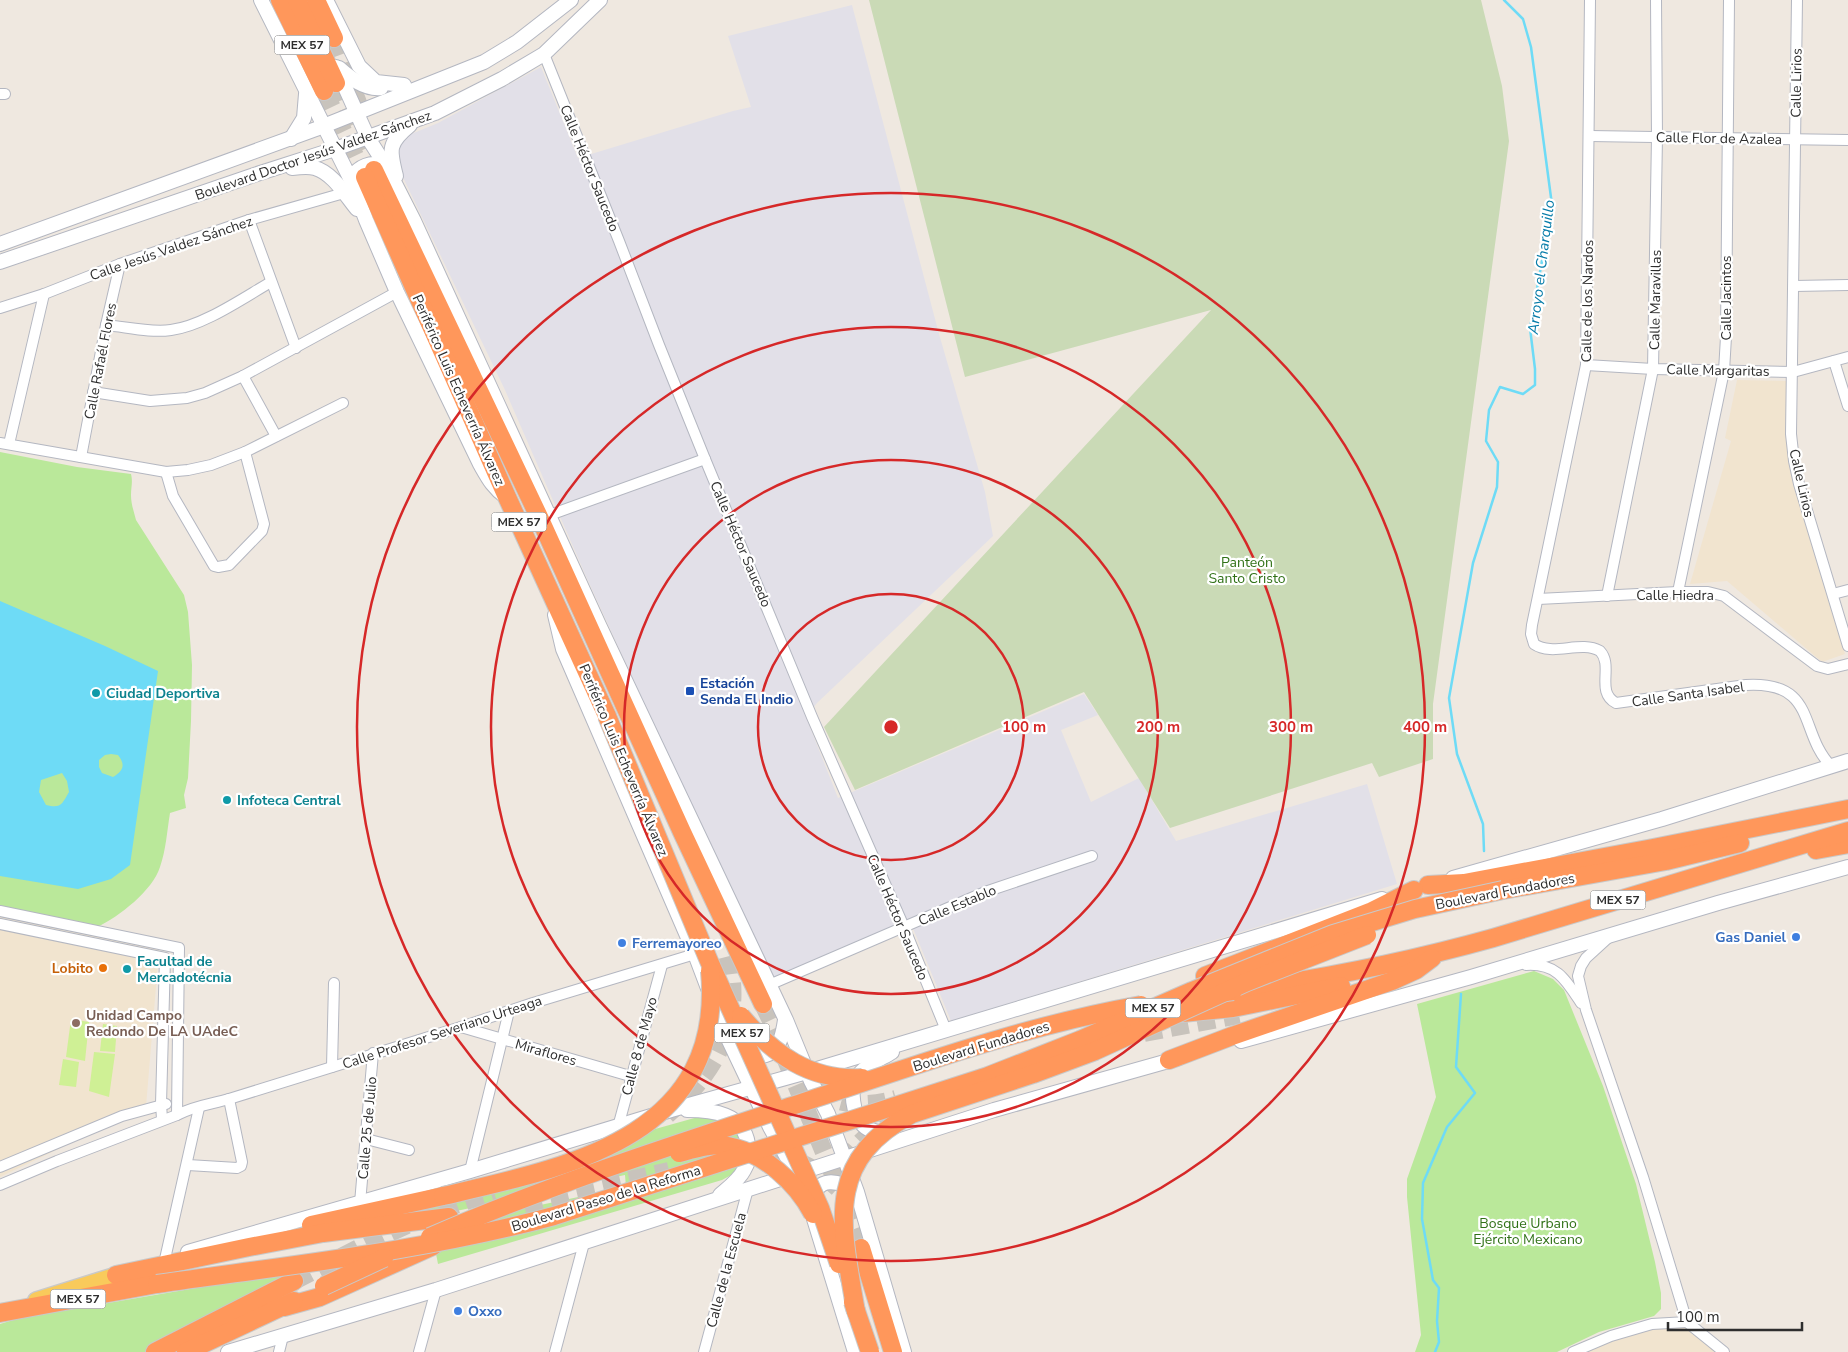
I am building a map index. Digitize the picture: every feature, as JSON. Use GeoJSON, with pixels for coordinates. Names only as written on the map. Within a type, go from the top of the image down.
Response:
{"type":"FeatureCollection","features":[{"type":"Feature","properties":{"kind":"highway","name":"MEX 57"},"geometry":{"type":"LineString","coordinates":[[280,0],[323,88]]}},
{"type":"Feature","properties":{"kind":"highway","name":"MEX 57"},"geometry":{"type":"LineString","coordinates":[[297,0],[323,88]]}},
{"type":"Feature","properties":{"kind":"highway"},"geometry":{"type":"LineString","coordinates":[[316,0],[334,38]]}},
{"type":"Feature","properties":{"kind":"highway","name":"Periférico Luis Echeverría Álvarez"},"geometry":{"type":"LineString","coordinates":[[371,171],[394,194],[544,517],[682,832],[763,1004]]}},
{"type":"Feature","properties":{"kind":"highway","name":"Periférico Luis Echeverría Álvarez"},"geometry":{"type":"LineString","coordinates":[[371,171],[507,497],[607,716],[702,958],[726,999],[820,1208],[870,1352]]}},
{"type":"Feature","properties":{"kind":"highway","name":"Boulevard Fundadores"},"geometry":{"type":"LineString","coordinates":[[806,1136],[1033,1060],[1192,991],[1334,934],[1415,908],[1500,877],[1666,861],[1738,843],[1848,810]]}},
{"type":"Feature","properties":{"kind":"highway","name":"Boulevard Fundadores"},"geometry":{"type":"LineString","coordinates":[[796,1105],[983,1043],[1034,1029],[1134,1006],[1325,977],[1438,953],[1848,831]]}},
{"type":"Feature","properties":{"kind":"highway"},"geometry":{"type":"LineString","coordinates":[[682,832],[688,867],[727,954]]}},
{"type":"Feature","properties":{"kind":"highway"},"geometry":{"type":"LineString","coordinates":[[1744,862],[1848,844]]}},
{"type":"Feature","properties":{"kind":"highway"},"geometry":{"type":"LineString","coordinates":[[1205,976],[1370,912],[1421,888],[1462,879],[1500,877]]}},
{"type":"Feature","properties":{"kind":"highway"},"geometry":{"type":"LineString","coordinates":[[856,1312],[843,1230],[844,1196],[847,1184],[858,1161],[869,1146],[895,1123],[921,1111],[1095,1051],[1247,982],[1500,877]]}},
{"type":"Feature","properties":{"kind":"highway"},"geometry":{"type":"LineString","coordinates":[[1240,1015],[1326,996],[1386,979],[1438,953]]}},
{"type":"Feature","properties":{"kind":"highway"},"geometry":{"type":"LineString","coordinates":[[1169,1060],[1232,1036],[1392,981],[1416,970],[1438,953]]}},
{"type":"Feature","properties":{"kind":"highway"},"geometry":{"type":"LineString","coordinates":[[206,1247],[443,1196],[543,1171],[574,1161],[627,1136],[661,1113],[684,1087],[705,1044],[710,1020],[711,991],[702,958]]}},
{"type":"Feature","properties":{"kind":"highway"},"geometry":{"type":"LineString","coordinates":[[726,999],[766,1044],[799,1066],[837,1077],[856,1079],[874,1078],[906,1071],[1026,1038],[1146,1017],[1233,1008],[1321,990],[1410,967]]}},
{"type":"Feature","properties":{"kind":"highway","name":"Boulevard Paseo de la Reforma"},"geometry":{"type":"LineString","coordinates":[[186,1352],[332,1287],[373,1262],[516,1200],[647,1153],[796,1105]]}},
{"type":"Feature","properties":{"kind":"highway","name":"Boulevard Paseo de la Reforma"},"geometry":{"type":"LineString","coordinates":[[0,1313],[157,1284],[393,1250],[486,1233],[554,1216],[806,1136]]}},
{"type":"Feature","properties":{"kind":"highway"},"geometry":{"type":"LineString","coordinates":[[332,1287],[540,1198],[671,1155],[690,1150],[727,1145],[765,1161],[795,1188],[816,1220],[836,1272],[848,1289]]}},
{"type":"Feature","properties":{"kind":"highway"},"geometry":{"type":"LineString","coordinates":[[116,1275],[249,1247],[323,1234],[449,1217]]}},
{"type":"Feature","properties":{"kind":"highway"},"geometry":{"type":"LineString","coordinates":[[861,1248],[893,1352]]}},
{"type":"Feature","properties":{"kind":"highway"},"geometry":{"type":"LineString","coordinates":[[155,1352],[294,1282]]}},
{"type":"Feature","properties":{"kind":"main road"},"geometry":{"type":"LineString","coordinates":[[261,0],[323,88],[358,113],[368,138],[371,171],[366,220]]}},
{"type":"Feature","properties":{"kind":"main road"},"geometry":{"type":"LineString","coordinates":[[307,0],[335,64],[353,80],[375,88],[449,77]]}},
{"type":"Feature","properties":{"kind":"main road"},"geometry":{"type":"LineString","coordinates":[[326,0],[359,66],[376,82],[404,85]]}},
{"type":"Feature","properties":{"kind":"main road","name":"Boulevard Doctor Jesús Valdez Sánchez"},"geometry":{"type":"LineString","coordinates":[[0,244],[291,139],[449,77],[484,62],[517,42],[570,0]]}},
{"type":"Feature","properties":{"kind":"main road","name":"Boulevard Doctor Jesús Valdez Sánchez"},"geometry":{"type":"LineString","coordinates":[[0,262],[417,120],[470,95],[544,54],[600,0]]}},
{"type":"Feature","properties":{"kind":"main road"},"geometry":{"type":"LineString","coordinates":[[291,139],[323,88],[335,64]]}},
{"type":"Feature","properties":{"kind":"main road"},"geometry":{"type":"LineString","coordinates":[[323,88],[323,127],[335,149],[371,171]]}},
{"type":"Feature","properties":{"kind":"main road"},"geometry":{"type":"LineString","coordinates":[[394,194],[392,146],[399,134],[417,120]]}},
{"type":"Feature","properties":{"kind":"main road"},"geometry":{"type":"LineString","coordinates":[[254,175],[308,166],[318,168],[331,178],[366,220],[397,292],[490,483],[496,490],[507,497]]}},
{"type":"Feature","properties":{"kind":"main road"},"geometry":{"type":"LineString","coordinates":[[544,517],[599,625],[786,1020],[807,1072],[828,1114],[857,1192],[904,1352]]}},
{"type":"Feature","properties":{"kind":"main road"},"geometry":{"type":"LineString","coordinates":[[547,582],[563,649],[702,958],[714,1008],[774,1135],[797,1174],[811,1208],[855,1352]]}},
{"type":"Feature","properties":{"kind":"main road"},"geometry":{"type":"LineString","coordinates":[[1500,877],[1662,819],[1848,761]]}},
{"type":"Feature","properties":{"kind":"main road"},"geometry":{"type":"LineString","coordinates":[[228,1352],[436,1290],[584,1243],[923,1131],[1169,1060],[1510,966],[1718,903],[1848,867]]}},
{"type":"Feature","properties":{"kind":"main road"},"geometry":{"type":"LineString","coordinates":[[116,1275],[671,1110],[910,1042],[1421,888]]}},
{"type":"Feature","properties":{"kind":"main road"},"geometry":{"type":"LineString","coordinates":[[730,1044],[742,1053],[755,1057],[766,1055],[775,1050],[781,1043],[786,1020]]}},
{"type":"Feature","properties":{"kind":"main road"},"geometry":{"type":"LineString","coordinates":[[910,1042],[859,1074],[852,1087],[852,1100],[863,1125],[872,1131],[890,1134],[923,1131]]}},
{"type":"Feature","properties":{"kind":"main road"},"geometry":{"type":"LineString","coordinates":[[671,1110],[698,1110],[718,1113],[734,1119],[743,1128],[747,1136],[748,1160],[740,1176],[716,1199]]}},
{"type":"Feature","properties":{"kind":"main road"},"geometry":{"type":"LineString","coordinates":[[811,1208],[814,1192],[826,1183],[837,1182],[846,1184],[857,1192]]}},
{"type":"Feature","properties":{"kind":"main road","name":"Boulevard Paseo de la Reforma"},"geometry":{"type":"LineString","coordinates":[[0,1313],[116,1275]]}},
{"type":"Feature","properties":{"kind":"street","name":"Calle de los Nardos"},"geometry":{"type":"LineString","coordinates":[[1544,648],[1534,644],[1531,640],[1532,625],[1586,366],[1590,0]]}},
{"type":"Feature","properties":{"kind":"street","name":"Calle Maravillas"},"geometry":{"type":"LineString","coordinates":[[1607,596],[1653,370],[1657,137],[1656,0]]}},
{"type":"Feature","properties":{"kind":"street","name":"Calle Jacintos"},"geometry":{"type":"LineString","coordinates":[[1678,592],[1724,370],[1726,337],[1725,260],[1729,0]]}},
{"type":"Feature","properties":{"kind":"street","name":"Calle Lirios"},"geometry":{"type":"LineString","coordinates":[[1797,0],[1791,434],[1794,461],[1848,646]]}},
{"type":"Feature","properties":{"kind":"street","name":"Calle Héctor Saucedo"},"geometry":{"type":"LineString","coordinates":[[544,54],[706,459],[808,707],[904,927],[946,1030]]}},
{"type":"Feature","properties":{"kind":"street","name":"Calle Flor de Azalea"},"geometry":{"type":"LineString","coordinates":[[1590,136],[1848,140]]}},
{"type":"Feature","properties":{"kind":"street","name":"Calle Jesús Valdez Sánchez"},"geometry":{"type":"LineString","coordinates":[[0,308],[249,220],[344,193]]}},
{"type":"Feature","properties":{"kind":"street"},"geometry":{"type":"LineString","coordinates":[[249,220],[296,348]]}},
{"type":"Feature","properties":{"kind":"street","name":"Calle Rafaél Flores"},"geometry":{"type":"LineString","coordinates":[[81,457],[106,325],[120,264]]}},
{"type":"Feature","properties":{"kind":"street"},"geometry":{"type":"LineString","coordinates":[[106,325],[158,331],[185,327],[205,319],[272,282]]}},
{"type":"Feature","properties":{"kind":"street"},"geometry":{"type":"LineString","coordinates":[[1794,286],[1848,286]]}},
{"type":"Feature","properties":{"kind":"street"},"geometry":{"type":"LineString","coordinates":[[93,392],[150,401],[187,398],[205,393],[243,376],[397,292]]}},
{"type":"Feature","properties":{"kind":"street"},"geometry":{"type":"LineString","coordinates":[[44,294],[4,443],[166,472],[200,468],[245,452],[343,403]]}},
{"type":"Feature","properties":{"kind":"street","name":"Calle Margaritas"},"geometry":{"type":"LineString","coordinates":[[1586,366],[1653,370],[1793,372],[1848,357]]}},
{"type":"Feature","properties":{"kind":"street"},"geometry":{"type":"LineString","coordinates":[[1834,361],[1848,406]]}},
{"type":"Feature","properties":{"kind":"street"},"geometry":{"type":"LineString","coordinates":[[243,376],[276,436]]}},
{"type":"Feature","properties":{"kind":"street"},"geometry":{"type":"LineString","coordinates":[[166,472],[173,496],[214,566],[224,567],[229,565],[262,531],[264,524],[245,452]]}},
{"type":"Feature","properties":{"kind":"street"},"geometry":{"type":"LineString","coordinates":[[544,517],[706,459]]}},
{"type":"Feature","properties":{"kind":"street"},"geometry":{"type":"LineString","coordinates":[[1833,594],[1848,590]]}},
{"type":"Feature","properties":{"kind":"street","name":"Calle Hiedra"},"geometry":{"type":"LineString","coordinates":[[1538,599],[1708,592],[1724,596],[1817,666],[1828,668],[1848,664]]}},
{"type":"Feature","properties":{"kind":"street","name":"Calle Santa Isabel"},"geometry":{"type":"LineString","coordinates":[[1544,648],[1589,647],[1600,651],[1605,659],[1605,687],[1607,695],[1610,700],[1616,703],[1746,685],[1762,685],[1783,691],[1794,697],[1801,705],[1807,715],[1822,756],[1831,766]]}},
{"type":"Feature","properties":{"kind":"street","name":"Calle Establo"},"geometry":{"type":"LineString","coordinates":[[769,985],[985,892],[1092,856]]}},
{"type":"Feature","properties":{"kind":"street"},"geometry":{"type":"LineString","coordinates":[[0,911],[179,948],[177,1115]]}},
{"type":"Feature","properties":{"kind":"street"},"geometry":{"type":"LineString","coordinates":[[0,924],[164,958],[162,1119]]}},
{"type":"Feature","properties":{"kind":"street"},"geometry":{"type":"LineString","coordinates":[[1610,936],[1586,958],[1581,966],[1578,976],[1586,1010],[1643,1177],[1687,1322],[1724,1352]]}},
{"type":"Feature","properties":{"kind":"street","name":"Calle Profesor Severiano Urteaga"},"geometry":{"type":"LineString","coordinates":[[0,1185],[162,1119],[194,1108],[229,1099],[662,965],[702,958]]}},
{"type":"Feature","properties":{"kind":"street"},"geometry":{"type":"LineString","coordinates":[[1510,966],[1536,964],[1546,966],[1560,973],[1586,1010]]}},
{"type":"Feature","properties":{"kind":"street","name":"Calle 8 de Mayo"},"geometry":{"type":"LineString","coordinates":[[618,1127],[630,1076],[662,965]]}},
{"type":"Feature","properties":{"kind":"street"},"geometry":{"type":"LineString","coordinates":[[332,1067],[334,983]]}},
{"type":"Feature","properties":{"kind":"street"},"geometry":{"type":"LineString","coordinates":[[470,1171],[509,1011]]}},
{"type":"Feature","properties":{"kind":"street","name":"Miraflores"},"geometry":{"type":"LineString","coordinates":[[461,1027],[630,1076]]}},
{"type":"Feature","properties":{"kind":"street","name":"Calle 25 de Julio"},"geometry":{"type":"LineString","coordinates":[[360,1203],[373,1053]]}},
{"type":"Feature","properties":{"kind":"street"},"geometry":{"type":"LineString","coordinates":[[188,1165],[238,1168],[241,1166],[242,1162],[229,1099]]}},
{"type":"Feature","properties":{"kind":"street"},"geometry":{"type":"LineString","coordinates":[[0,1167],[122,1116],[161,1104],[176,1102],[194,1108],[188,1165],[165,1259]]}},
{"type":"Feature","properties":{"kind":"street"},"geometry":{"type":"LineString","coordinates":[[366,1139],[409,1150]]}},
{"type":"Feature","properties":{"kind":"street","name":"Calle de la Escuela"},"geometry":{"type":"LineString","coordinates":[[704,1352],[748,1188]]}},
{"type":"Feature","properties":{"kind":"street"},"geometry":{"type":"LineString","coordinates":[[555,1352],[584,1243]]}},
{"type":"Feature","properties":{"kind":"street"},"geometry":{"type":"LineString","coordinates":[[419,1352],[436,1290]]}},
{"type":"Feature","properties":{"kind":"street"},"geometry":{"type":"LineString","coordinates":[[1573,1352],[1611,1336],[1652,1324],[1687,1322]]}},
{"type":"Feature","properties":{"kind":"street"},"geometry":{"type":"LineString","coordinates":[[279,1352],[283,1336]]}},
{"type":"Feature","properties":{"kind":"shaded area"},"geometry":{"type":"Polygon","coordinates":[[[852,5],[939,334],[985,492],[993,536],[817,703],[806,717],[838,798],[1084,694],[1098,715],[1061,730],[1091,802],[1139,778],[1176,841],[1367,784],[1397,884],[951,1021],[910,921],[770,980],[585,574],[505,390],[387,144],[438,123],[541,67],[578,158],[751,107],[728,36],[852,5]]]}},
{"type":"Feature","properties":{"kind":"shaded area"},"geometry":{"type":"Polygon","coordinates":[[[1737,380],[1790,381],[1797,489],[1845,654],[1822,662],[1727,581],[1690,584],[1731,441],[1725,438],[1737,380]]]}},
{"type":"Feature","properties":{"kind":"shaded area","name":"Unidad Campo Redondo De LA UAdeC"},"geometry":{"type":"Polygon","coordinates":[[[0,907],[160,939],[146,1107],[0,1177],[0,907]]]}},
{"type":"Feature","properties":{"kind":"shaded area"},"geometry":{"type":"Polygon","coordinates":[[[1687,1322],[1724,1352],[1573,1352],[1611,1336],[1687,1322]]]}},
{"type":"Feature","properties":{"kind":"green space","name":"Panteón Santo Cristo"},"geometry":{"type":"Polygon","coordinates":[[[869,0],[1481,0],[1502,86],[1509,141],[1433,704],[1433,759],[1379,777],[1372,763],[1170,828],[1084,692],[855,790],[824,727],[1211,310],[965,377],[869,0]]]}},
{"type":"Feature","properties":{"kind":"green space","name":"Ciudad Deportiva"},"geometry":{"type":"Polygon","coordinates":[[[0,452],[77,467],[131,474],[131,498],[136,520],[184,595],[188,612],[192,665],[188,778],[184,795],[186,808],[170,813],[162,861],[150,885],[125,910],[97,927],[0,908],[0,452]]]}},
{"type":"Feature","properties":{"kind":"green space","name":"Bosque Urbano Ejército Mexicano"},"geometry":{"type":"Polygon","coordinates":[[[1534,971],[1553,979],[1564,990],[1603,1086],[1636,1184],[1655,1262],[1661,1293],[1661,1309],[1654,1316],[1599,1332],[1557,1352],[1415,1352],[1421,1335],[1407,1197],[1407,1179],[1436,1097],[1417,1004],[1534,971]]]}},
{"type":"Feature","properties":{"kind":"green space"},"geometry":{"type":"Polygon","coordinates":[[[71,1019],[89,1022],[85,1061],[66,1057],[71,1019]]]}},
{"type":"Feature","properties":{"kind":"green space"},"geometry":{"type":"Polygon","coordinates":[[[103,1024],[117,1026],[115,1052],[100,1051],[103,1024]]]}},
{"type":"Feature","properties":{"kind":"green space"},"geometry":{"type":"Polygon","coordinates":[[[94,1052],[115,1054],[109,1097],[89,1091],[94,1052]]]}},
{"type":"Feature","properties":{"kind":"green space"},"geometry":{"type":"Polygon","coordinates":[[[63,1059],[79,1062],[76,1087],[59,1085],[63,1059]]]}},
{"type":"Feature","properties":{"kind":"green space"},"geometry":{"type":"Polygon","coordinates":[[[698,1117],[718,1120],[737,1133],[742,1144],[740,1164],[735,1173],[722,1180],[438,1264],[431,1228],[626,1187],[625,1175],[461,1210],[412,1218],[410,1212],[469,1195],[577,1172],[566,1154],[698,1117]]]}},
{"type":"Feature","properties":{"kind":"green space"},"geometry":{"type":"Polygon","coordinates":[[[307,1272],[177,1340],[148,1352],[0,1352],[0,1324],[20,1318],[249,1279],[307,1272]]]}},
{"type":"Feature","properties":{"kind":"water"},"geometry":{"type":"Polygon","coordinates":[[[0,601],[158,671],[130,865],[111,879],[78,889],[0,876],[0,601]],[[105,755],[99,760],[99,767],[102,773],[113,777],[121,770],[123,765],[118,755],[105,755]],[[62,773],[41,780],[39,792],[46,805],[58,806],[65,800],[69,792],[67,781],[62,773]]]}},
{"type":"Feature","properties":{"kind":"waterway","name":"Arroyo el Charquillo"},"geometry":{"type":"LineString","coordinates":[[1484,851],[1483,824],[1457,754],[1449,698],[1473,563],[1497,487],[1498,462],[1486,441],[1489,410],[1500,387],[1523,394],[1535,385],[1530,328],[1552,205],[1531,47],[1523,19],[1504,0]]}},
{"type":"Feature","properties":{"kind":"waterway","name":"Arroyo el Charquillo"},"geometry":{"type":"LineString","coordinates":[[1435,1352],[1439,1342],[1437,1321],[1439,1288],[1433,1280],[1422,1219],[1423,1183],[1447,1127],[1475,1093],[1456,1067],[1461,994]]}},
{"type":"Feature","properties":{"kind":"tunnel"},"geometry":{"type":"LineString","coordinates":[[334,38],[361,111]]}},
{"type":"Feature","properties":{"kind":"tunnel"},"geometry":{"type":"LineString","coordinates":[[336,83],[374,170]]}},
{"type":"Feature","properties":{"kind":"tunnel"},"geometry":{"type":"LineString","coordinates":[[324,91],[356,158]]}},
{"type":"Feature","properties":{"kind":"tunnel"},"geometry":{"type":"LineString","coordinates":[[667,1115],[700,1081],[713,1062],[722,1043],[729,1023],[732,1001],[732,978],[727,954]]}},
{"type":"Feature","properties":{"kind":"tunnel"},"geometry":{"type":"LineString","coordinates":[[763,1004],[786,1052]]}},
{"type":"Feature","properties":{"kind":"tunnel"},"geometry":{"type":"LineString","coordinates":[[1144,1033],[1239,1015]]}},
{"type":"Feature","properties":{"kind":"tunnel"},"geometry":{"type":"LineString","coordinates":[[786,1060],[835,1179]]}},
{"type":"Feature","properties":{"kind":"tunnel"},"geometry":{"type":"LineString","coordinates":[[817,1090],[836,1100],[855,1104],[886,1102],[896,1099]]}},
{"type":"Feature","properties":{"kind":"tunnel"},"geometry":{"type":"LineString","coordinates":[[840,1190],[843,1167],[850,1154],[874,1130],[886,1122]]}},
{"type":"Feature","properties":{"kind":"tunnel"},"geometry":{"type":"LineString","coordinates":[[748,1155],[774,1155],[798,1162],[820,1174],[840,1190]]}},
{"type":"Feature","properties":{"kind":"tunnel"},"geometry":{"type":"LineString","coordinates":[[524,1204],[669,1171]]}},
{"type":"Feature","properties":{"kind":"tunnel"},"geometry":{"type":"LineString","coordinates":[[294,1281],[417,1221],[468,1200],[494,1192]]}},
{"type":"Feature","properties":{"kind":"tunnel"},"geometry":{"type":"LineString","coordinates":[[844,1204],[861,1248]]}},
{"type":"Feature","properties":{"kind":"place","name":"Estación Senda El Indio"},"geometry":{"type":"Point","coordinates":[690,691]}},
{"type":"Feature","properties":{"kind":"place","name":"Ciudad Deportiva"},"geometry":{"type":"Point","coordinates":[96,693]}},
{"type":"Feature","properties":{"kind":"place","name":"Infoteca Central"},"geometry":{"type":"Point","coordinates":[227,800]}},
{"type":"Feature","properties":{"kind":"place","name":"Gas Daniel"},"geometry":{"type":"Point","coordinates":[1796,937]}},
{"type":"Feature","properties":{"kind":"place","name":"Ferremayoreo"},"geometry":{"type":"Point","coordinates":[622,943]}},
{"type":"Feature","properties":{"kind":"place","name":"Lobito"},"geometry":{"type":"Point","coordinates":[103,968]}},
{"type":"Feature","properties":{"kind":"place","name":"Facultad de Mercadotécnia"},"geometry":{"type":"Point","coordinates":[127,969]}},
{"type":"Feature","properties":{"kind":"place","name":"Unidad Campo Redondo De LA UAdeC"},"geometry":{"type":"Point","coordinates":[76,1023]}},
{"type":"Feature","properties":{"kind":"place","name":"Oxxo"},"geometry":{"type":"Point","coordinates":[458,1311]}}]}
